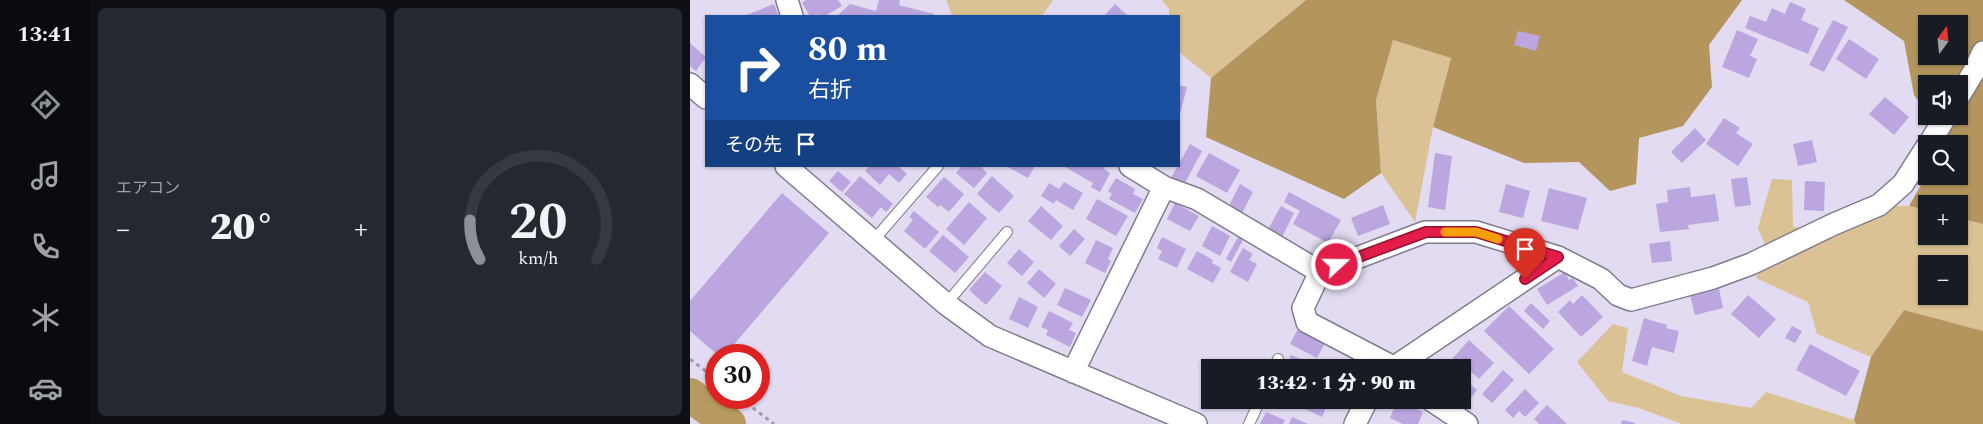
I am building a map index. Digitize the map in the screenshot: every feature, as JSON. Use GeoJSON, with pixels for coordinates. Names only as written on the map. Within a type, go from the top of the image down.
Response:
{"type":"FeatureCollection","features":[{"type":"Feature","properties":{"kind":"street"},"geometry":{"type":"LineString","coordinates":[[787,0],[792,15]]}},
{"type":"Feature","properties":{"kind":"street"},"geometry":{"type":"LineString","coordinates":[[1968,82],[1983,52]]}},
{"type":"Feature","properties":{"kind":"street"},"geometry":{"type":"LineString","coordinates":[[690,84],[705,97]]}},
{"type":"Feature","properties":{"kind":"street"},"geometry":{"type":"LineString","coordinates":[[1379,359],[1308,322],[1303,308],[1320,272],[1426,232],[1476,232],[1558,257],[1601,279],[1618,294],[1631,300],[1654,295],[1751,264],[1834,224],[1879,205],[1903,184],[1918,161]]}},
{"type":"Feature","properties":{"kind":"street"},"geometry":{"type":"LineString","coordinates":[[787,167],[946,304],[990,336],[1196,424]]}},
{"type":"Feature","properties":{"kind":"street"},"geometry":{"type":"LineString","coordinates":[[1132,167],[1164,187],[1197,200],[1320,272]]}},
{"type":"Feature","properties":{"kind":"street"},"geometry":{"type":"LineString","coordinates":[[1073,372],[1164,187]]}},
{"type":"Feature","properties":{"kind":"street"},"geometry":{"type":"LineString","coordinates":[[1406,359],[1558,257]]}},
{"type":"Feature","properties":{"kind":"street"},"geometry":{"type":"LineString","coordinates":[[1355,424],[1362,409]]}},
{"type":"Feature","properties":{"kind":"street"},"geometry":{"type":"LineString","coordinates":[[1444,409],[1467,424]]}},
{"type":"Feature","properties":{"kind":"lane"},"geometry":{"type":"LineString","coordinates":[[873,241],[937,167]]}},
{"type":"Feature","properties":{"kind":"lane"},"geometry":{"type":"LineString","coordinates":[[946,304],[1007,232]]}},
{"type":"Feature","properties":{"kind":"lane"},"geometry":{"type":"LineString","coordinates":[[1249,424],[1256,409]]}},
{"type":"Feature","properties":{"kind":"path"},"geometry":{"type":"LineString","coordinates":[[690,358],[705,370]]}},
{"type":"Feature","properties":{"kind":"path"},"geometry":{"type":"LineString","coordinates":[[754,409],[774,424]]}},
{"type":"Feature","properties":{"kind":"shaded area"},"geometry":{"type":"Polygon","coordinates":[[[946,0],[1053,0],[1043,15],[952,15],[946,0]]]}},
{"type":"Feature","properties":{"kind":"shaded area"},"geometry":{"type":"Polygon","coordinates":[[[1162,0],[1306,0],[1211,78],[1180,53],[1180,15],[1169,15],[1169,9],[1162,0]]]}},
{"type":"Feature","properties":{"kind":"shaded area"},"geometry":{"type":"Polygon","coordinates":[[[1306,0],[1742,0],[1709,45],[1712,87],[1683,126],[1639,138],[1636,184],[1610,191],[1579,162],[1524,163],[1433,127],[1451,58],[1393,40],[1376,100],[1381,173],[1344,199],[1206,137],[1211,78],[1306,0]]]}},
{"type":"Feature","properties":{"kind":"shaded area"},"geometry":{"type":"Polygon","coordinates":[[[1844,0],[1983,0],[1983,224],[1968,220],[1968,195],[1918,195],[1918,208],[1909,206],[1921,185],[1968,185],[1968,135],[1945,135],[1937,125],[1968,125],[1968,75],[1918,75],[1918,100],[1914,95],[1904,41],[1844,0]]]}},
{"type":"Feature","properties":{"kind":"shaded area"},"geometry":{"type":"Polygon","coordinates":[[[1392,40],[1451,57],[1433,127],[1415,222],[1381,173],[1376,100],[1392,40]]]}},
{"type":"Feature","properties":{"kind":"shaded area"},"geometry":{"type":"Polygon","coordinates":[[[1772,179],[1792,180],[1793,227],[1849,231],[1866,206],[1909,206],[1918,208],[1918,245],[1968,245],[1968,220],[1983,224],[1983,331],[1904,310],[1871,357],[1817,334],[1808,302],[1756,278],[1766,247],[1758,228],[1772,179]]]}},
{"type":"Feature","properties":{"kind":"shaded area"},"geometry":{"type":"Polygon","coordinates":[[[1904,310],[1983,331],[1983,424],[1856,424],[1854,420],[1871,357],[1904,310]]]}},
{"type":"Feature","properties":{"kind":"shaded area"},"geometry":{"type":"Polygon","coordinates":[[[1613,324],[1628,328],[1622,372],[1681,396],[1751,408],[1766,392],[1854,420],[1856,424],[1682,424],[1639,408],[1608,401],[1577,362],[1613,324]]]}},
{"type":"Feature","properties":{"kind":"building"},"geometry":{"type":"Polygon","coordinates":[[[806,0],[838,0],[842,6],[827,15],[809,15],[802,3],[806,0]]]}},
{"type":"Feature","properties":{"kind":"building"},"geometry":{"type":"Polygon","coordinates":[[[879,0],[900,0],[899,5],[934,14],[838,15],[850,4],[876,11],[879,0]]]}},
{"type":"Feature","properties":{"kind":"building"},"geometry":{"type":"Polygon","coordinates":[[[1790,2],[1806,9],[1801,20],[1819,28],[1808,54],[1745,28],[1750,16],[1766,22],[1772,8],[1785,14],[1790,2]]]}},
{"type":"Feature","properties":{"kind":"building"},"geometry":{"type":"Polygon","coordinates":[[[774,4],[779,15],[746,15],[774,4]]]}},
{"type":"Feature","properties":{"kind":"building"},"geometry":{"type":"Polygon","coordinates":[[[1115,4],[1127,15],[1105,15],[1115,4]]]}},
{"type":"Feature","properties":{"kind":"building"},"geometry":{"type":"Polygon","coordinates":[[[1833,20],[1848,27],[1824,72],[1809,65],[1833,20]]]}},
{"type":"Feature","properties":{"kind":"building"},"geometry":{"type":"Polygon","coordinates":[[[1737,30],[1758,39],[1750,56],[1757,59],[1749,78],[1722,67],[1737,30]]]}},
{"type":"Feature","properties":{"kind":"building"},"geometry":{"type":"Polygon","coordinates":[[[1518,31],[1540,36],[1536,51],[1514,45],[1518,31]]]}},
{"type":"Feature","properties":{"kind":"building"},"geometry":{"type":"Polygon","coordinates":[[[1849,39],[1879,59],[1866,79],[1836,59],[1849,39]]]}},
{"type":"Feature","properties":{"kind":"building"},"geometry":{"type":"Polygon","coordinates":[[[690,43],[705,56],[705,58],[696,71],[690,66],[690,43]]]}},
{"type":"Feature","properties":{"kind":"building"},"geometry":{"type":"Polygon","coordinates":[[[1180,85],[1187,87],[1180,114],[1180,85]]]}},
{"type":"Feature","properties":{"kind":"building"},"geometry":{"type":"Polygon","coordinates":[[[1885,97],[1909,117],[1894,135],[1869,114],[1885,97]]]}},
{"type":"Feature","properties":{"kind":"building"},"geometry":{"type":"Polygon","coordinates":[[[1724,118],[1740,128],[1736,133],[1753,144],[1738,166],[1706,144],[1724,118]]]}},
{"type":"Feature","properties":{"kind":"building"},"geometry":{"type":"Polygon","coordinates":[[[1695,128],[1706,140],[1682,163],[1671,152],[1695,128]]]}},
{"type":"Feature","properties":{"kind":"building"},"geometry":{"type":"Polygon","coordinates":[[[1812,140],[1817,162],[1798,166],[1793,144],[1812,140]]]}},
{"type":"Feature","properties":{"kind":"building"},"geometry":{"type":"Polygon","coordinates":[[[1190,144],[1202,151],[1184,185],[1171,178],[1177,167],[1180,167],[1180,162],[1190,144]]]}},
{"type":"Feature","properties":{"kind":"building"},"geometry":{"type":"Polygon","coordinates":[[[1209,153],[1240,170],[1227,193],[1196,176],[1209,153]]]}},
{"type":"Feature","properties":{"kind":"building"},"geometry":{"type":"Polygon","coordinates":[[[1435,153],[1452,156],[1445,210],[1428,207],[1435,153]]]}},
{"type":"Feature","properties":{"kind":"building"},"geometry":{"type":"Polygon","coordinates":[[[868,167],[899,167],[907,174],[899,183],[889,174],[880,185],[865,171],[868,167]]]}},
{"type":"Feature","properties":{"kind":"building"},"geometry":{"type":"Polygon","coordinates":[[[961,167],[981,167],[987,173],[974,188],[956,173],[961,167]]]}},
{"type":"Feature","properties":{"kind":"building"},"geometry":{"type":"Polygon","coordinates":[[[1008,167],[1034,167],[1028,178],[1008,167]]]}},
{"type":"Feature","properties":{"kind":"building"},"geometry":{"type":"Polygon","coordinates":[[[1065,167],[1105,167],[1104,169],[1110,173],[1100,192],[1091,187],[1093,183],[1065,167]]]}},
{"type":"Feature","properties":{"kind":"building"},"geometry":{"type":"Polygon","coordinates":[[[838,171],[851,182],[842,192],[829,181],[838,171]]]}},
{"type":"Feature","properties":{"kind":"building"},"geometry":{"type":"Polygon","coordinates":[[[860,176],[893,204],[886,212],[881,207],[872,218],[844,194],[860,176]]]}},
{"type":"Feature","properties":{"kind":"building"},"geometry":{"type":"Polygon","coordinates":[[[992,176],[1014,196],[999,213],[977,194],[992,176]]]}},
{"type":"Feature","properties":{"kind":"building"},"geometry":{"type":"Polygon","coordinates":[[[944,177],[964,194],[949,212],[940,205],[938,207],[926,197],[944,177]]]}},
{"type":"Feature","properties":{"kind":"building"},"geometry":{"type":"Polygon","coordinates":[[[1747,177],[1751,205],[1735,207],[1731,179],[1747,177]]]}},
{"type":"Feature","properties":{"kind":"building"},"geometry":{"type":"Polygon","coordinates":[[[1116,178],[1135,189],[1133,194],[1143,199],[1135,213],[1109,199],[1112,194],[1108,191],[1116,178]]]}},
{"type":"Feature","properties":{"kind":"building"},"geometry":{"type":"Polygon","coordinates":[[[1805,181],[1825,182],[1824,211],[1804,210],[1805,181]]]}},
{"type":"Feature","properties":{"kind":"building"},"geometry":{"type":"Polygon","coordinates":[[[1064,182],[1083,193],[1073,210],[1056,200],[1054,204],[1041,196],[1049,183],[1059,189],[1064,182]]]}},
{"type":"Feature","properties":{"kind":"building"},"geometry":{"type":"Polygon","coordinates":[[[1240,184],[1253,192],[1241,215],[1228,208],[1240,184]]]}},
{"type":"Feature","properties":{"kind":"building"},"geometry":{"type":"Polygon","coordinates":[[[1506,184],[1530,191],[1523,218],[1499,212],[1506,184]]]}},
{"type":"Feature","properties":{"kind":"building"},"geometry":{"type":"Polygon","coordinates":[[[1690,187],[1691,197],[1715,194],[1719,221],[1688,225],[1689,229],[1660,232],[1656,204],[1668,202],[1667,190],[1690,187]]]}},
{"type":"Feature","properties":{"kind":"building"},"geometry":{"type":"Polygon","coordinates":[[[1549,188],[1587,198],[1578,230],[1541,221],[1549,188]]]}},
{"type":"Feature","properties":{"kind":"building"},"geometry":{"type":"Polygon","coordinates":[[[1289,192],[1341,220],[1328,243],[1293,224],[1300,211],[1284,202],[1289,192]]]}},
{"type":"Feature","properties":{"kind":"building"},"geometry":{"type":"Polygon","coordinates":[[[782,193],[829,233],[734,344],[705,344],[690,331],[690,301],[782,193]]]}},
{"type":"Feature","properties":{"kind":"building"},"geometry":{"type":"Polygon","coordinates":[[[1097,199],[1128,216],[1116,236],[1086,219],[1097,199]]]}},
{"type":"Feature","properties":{"kind":"building"},"geometry":{"type":"Polygon","coordinates":[[[969,202],[987,218],[964,245],[946,229],[969,202]]]}},
{"type":"Feature","properties":{"kind":"building"},"geometry":{"type":"Polygon","coordinates":[[[1175,203],[1199,216],[1190,231],[1167,219],[1175,203]]]}},
{"type":"Feature","properties":{"kind":"building"},"geometry":{"type":"Polygon","coordinates":[[[1383,205],[1390,224],[1358,236],[1351,218],[1383,205]]]}},
{"type":"Feature","properties":{"kind":"building"},"geometry":{"type":"Polygon","coordinates":[[[1041,206],[1063,226],[1051,240],[1028,221],[1041,206]]]}},
{"type":"Feature","properties":{"kind":"building"},"geometry":{"type":"Polygon","coordinates":[[[1281,206],[1294,213],[1281,239],[1267,231],[1281,206]]]}},
{"type":"Feature","properties":{"kind":"building"},"geometry":{"type":"Polygon","coordinates":[[[914,211],[939,232],[925,249],[904,231],[913,220],[909,217],[914,211]]]}},
{"type":"Feature","properties":{"kind":"building"},"geometry":{"type":"Polygon","coordinates":[[[1212,226],[1230,236],[1220,256],[1202,246],[1212,226]]]}},
{"type":"Feature","properties":{"kind":"building"},"geometry":{"type":"Polygon","coordinates":[[[1074,229],[1085,239],[1070,256],[1059,246],[1074,229]]]}},
{"type":"Feature","properties":{"kind":"building"},"geometry":{"type":"Polygon","coordinates":[[[943,235],[969,257],[955,273],[929,251],[943,235]]]}},
{"type":"Feature","properties":{"kind":"building"},"geometry":{"type":"Polygon","coordinates":[[[1239,235],[1244,238],[1231,262],[1226,259],[1239,235]]]}},
{"type":"Feature","properties":{"kind":"building"},"geometry":{"type":"Polygon","coordinates":[[[1162,237],[1186,249],[1177,268],[1158,259],[1162,251],[1157,248],[1162,237]]]}},
{"type":"Feature","properties":{"kind":"building"},"geometry":{"type":"Polygon","coordinates":[[[1096,240],[1113,248],[1108,259],[1111,261],[1105,273],[1085,263],[1096,240]]]}},
{"type":"Feature","properties":{"kind":"building"},"geometry":{"type":"Polygon","coordinates":[[[1670,241],[1672,261],[1652,263],[1649,244],[1670,241]]]}},
{"type":"Feature","properties":{"kind":"building"},"geometry":{"type":"Polygon","coordinates":[[[1243,248],[1253,254],[1249,260],[1257,264],[1248,282],[1230,272],[1243,248]]]}},
{"type":"Feature","properties":{"kind":"building"},"geometry":{"type":"Polygon","coordinates":[[[1019,249],[1034,262],[1022,276],[1007,263],[1019,249]]]}},
{"type":"Feature","properties":{"kind":"building"},"geometry":{"type":"Polygon","coordinates":[[[1197,251],[1213,260],[1212,263],[1221,268],[1213,283],[1187,269],[1197,251]]]}},
{"type":"Feature","properties":{"kind":"building"},"geometry":{"type":"Polygon","coordinates":[[[1039,269],[1056,284],[1044,298],[1027,283],[1039,269]]]}},
{"type":"Feature","properties":{"kind":"building"},"geometry":{"type":"Polygon","coordinates":[[[985,272],[1002,286],[986,305],[969,290],[985,272]]]}},
{"type":"Feature","properties":{"kind":"building"},"geometry":{"type":"Polygon","coordinates":[[[1565,272],[1569,280],[1573,278],[1578,286],[1547,305],[1537,289],[1565,272]]]}},
{"type":"Feature","properties":{"kind":"building"},"geometry":{"type":"Polygon","coordinates":[[[1065,288],[1091,300],[1082,317],[1057,305],[1065,288]]]}},
{"type":"Feature","properties":{"kind":"building"},"geometry":{"type":"Polygon","coordinates":[[[1719,289],[1723,308],[1695,315],[1690,295],[1719,289]]]}},
{"type":"Feature","properties":{"kind":"building"},"geometry":{"type":"Polygon","coordinates":[[[1582,295],[1603,317],[1581,337],[1558,312],[1570,300],[1573,304],[1582,295]]]}},
{"type":"Feature","properties":{"kind":"building"},"geometry":{"type":"Polygon","coordinates":[[[1748,295],[1776,319],[1759,338],[1731,314],[1748,295]]]}},
{"type":"Feature","properties":{"kind":"building"},"geometry":{"type":"Polygon","coordinates":[[[1019,297],[1038,307],[1028,328],[1009,319],[1019,297]]]}},
{"type":"Feature","properties":{"kind":"building"},"geometry":{"type":"Polygon","coordinates":[[[1531,303],[1550,321],[1543,329],[1524,311],[1531,303]]]}},
{"type":"Feature","properties":{"kind":"building"},"geometry":{"type":"Polygon","coordinates":[[[1509,306],[1554,349],[1529,374],[1484,331],[1509,306]]]}},
{"type":"Feature","properties":{"kind":"building"},"geometry":{"type":"Polygon","coordinates":[[[1049,311],[1073,323],[1069,330],[1076,333],[1070,347],[1046,335],[1048,330],[1041,327],[1049,311]]]}},
{"type":"Feature","properties":{"kind":"building"},"geometry":{"type":"Polygon","coordinates":[[[1644,318],[1667,325],[1666,328],[1679,331],[1674,353],[1652,347],[1647,366],[1632,361],[1644,318]]]}},
{"type":"Feature","properties":{"kind":"building"},"geometry":{"type":"Polygon","coordinates":[[[1792,326],[1802,331],[1795,343],[1785,338],[1792,326]]]}},
{"type":"Feature","properties":{"kind":"building"},"geometry":{"type":"Polygon","coordinates":[[[1298,329],[1325,343],[1317,358],[1290,344],[1298,329]]]}},
{"type":"Feature","properties":{"kind":"building"},"geometry":{"type":"Polygon","coordinates":[[[1469,340],[1494,363],[1479,379],[1471,372],[1471,359],[1452,359],[1469,340]]]}},
{"type":"Feature","properties":{"kind":"building"},"geometry":{"type":"Polygon","coordinates":[[[1810,344],[1860,371],[1846,396],[1796,370],[1810,344]]]}},
{"type":"Feature","properties":{"kind":"building"},"geometry":{"type":"Polygon","coordinates":[[[1291,355],[1301,359],[1289,359],[1291,355]]]}},
{"type":"Feature","properties":{"kind":"building"},"geometry":{"type":"Polygon","coordinates":[[[1503,370],[1514,380],[1492,403],[1482,394],[1503,370]]]}},
{"type":"Feature","properties":{"kind":"building"},"geometry":{"type":"Polygon","coordinates":[[[1471,385],[1477,390],[1471,398],[1471,385]]]}},
{"type":"Feature","properties":{"kind":"building"},"geometry":{"type":"Polygon","coordinates":[[[1525,389],[1539,403],[1525,417],[1519,411],[1513,418],[1505,410],[1525,389]]]}},
{"type":"Feature","properties":{"kind":"building"},"geometry":{"type":"Polygon","coordinates":[[[1547,405],[1567,424],[1539,424],[1534,419],[1547,405]]]}},
{"type":"Feature","properties":{"kind":"building"},"geometry":{"type":"Polygon","coordinates":[[[1305,409],[1325,409],[1322,417],[1305,409]]]}},
{"type":"Feature","properties":{"kind":"building"},"geometry":{"type":"Polygon","coordinates":[[[1394,409],[1416,409],[1423,412],[1418,424],[1403,424],[1390,418],[1394,409]]]}},
{"type":"Feature","properties":{"kind":"building"},"geometry":{"type":"Polygon","coordinates":[[[1266,412],[1285,420],[1283,424],[1260,424],[1266,412]]]}},
{"type":"Feature","properties":{"kind":"building"},"geometry":{"type":"Polygon","coordinates":[[[1292,417],[1308,424],[1289,424],[1292,417]]]}},
{"type":"Feature","properties":{"kind":"building"},"geometry":{"type":"Polygon","coordinates":[[[1622,420],[1635,423],[1635,424],[1621,424],[1622,420]]]}},
{"type":"Feature","properties":{"kind":"waterway"},"geometry":{"type":"LineString","coordinates":[[690,395],[729,424]]}},
{"type":"Feature","properties":{"kind":"slow traffic"},"geometry":{"type":"LineString","coordinates":[[1445,232],[1476,232],[1498,239]]}},
{"type":"Feature","properties":{"kind":"route"},"geometry":{"type":"LineString","coordinates":[[1337,265],[1426,232],[1476,232],[1558,257],[1525,279]]}}]}
